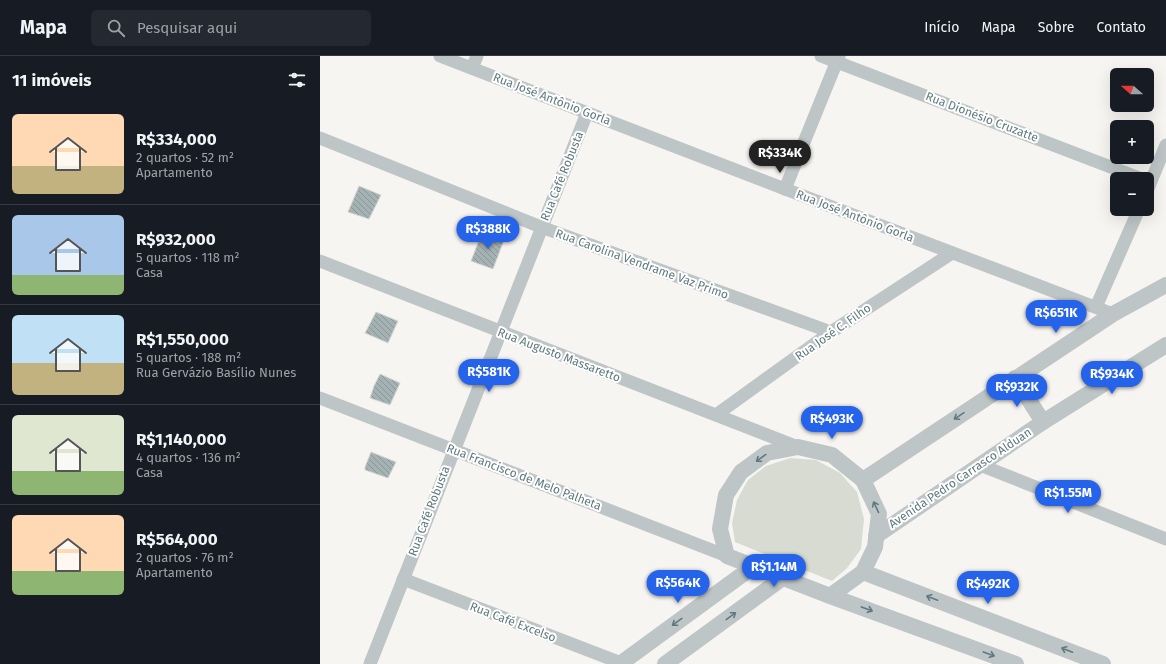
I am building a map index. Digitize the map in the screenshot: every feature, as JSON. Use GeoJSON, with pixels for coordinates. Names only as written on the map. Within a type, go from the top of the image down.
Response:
{"type":"FeatureCollection","features":[{"type":"Feature","properties":{"kind":"street","name":"Rua José Antônio Gorla"},"geometry":{"type":"LineString","coordinates":[[440,56],[1113,314]]}},
{"type":"Feature","properties":{"kind":"street"},"geometry":{"type":"LineString","coordinates":[[472,68],[477,56]]}},
{"type":"Feature","properties":{"kind":"street","name":"Rua Dionésio Cruzatte"},"geometry":{"type":"LineString","coordinates":[[821,56],[838,59],[1120,172]]}},
{"type":"Feature","properties":{"kind":"street"},"geometry":{"type":"LineString","coordinates":[[785,189],[838,59]]}},
{"type":"Feature","properties":{"kind":"street","name":"Rua Café Robusta"},"geometry":{"type":"LineString","coordinates":[[370,664],[587,113]]}},
{"type":"Feature","properties":{"kind":"street","name":"Rua Carolina Vendrame Vaz Primo"},"geometry":{"type":"LineString","coordinates":[[320,138],[541,227],[831,332]]}},
{"type":"Feature","properties":{"kind":"street"},"geometry":{"type":"LineString","coordinates":[[1152,172],[1166,145]]}},
{"type":"Feature","properties":{"kind":"street"},"geometry":{"type":"LineString","coordinates":[[1096,307],[1136,216]]}},
{"type":"Feature","properties":{"kind":"street","name":"Rua José C. Filho"},"geometry":{"type":"LineString","coordinates":[[716,415],[831,332],[952,253]]}},
{"type":"Feature","properties":{"kind":"street","name":"Rua Augusto Massaretto"},"geometry":{"type":"LineString","coordinates":[[320,261],[798,447]]}},
{"type":"Feature","properties":{"kind":"street"},"geometry":{"type":"LineString","coordinates":[[863,480],[1113,314],[1166,285]]}},
{"type":"Feature","properties":{"kind":"street","name":"Avenida Pedro Carrasco Alduan"},"geometry":{"type":"LineString","coordinates":[[876,536],[1043,422],[1166,345]]}},
{"type":"Feature","properties":{"kind":"street"},"geometry":{"type":"LineString","coordinates":[[1015,378],[1043,422]]}},
{"type":"Feature","properties":{"kind":"street","name":"Rua Francisco de Melo Palheta"},"geometry":{"type":"LineString","coordinates":[[320,398],[727,556]]}},
{"type":"Feature","properties":{"kind":"street"},"geometry":{"type":"LineString","coordinates":[[830,596],[863,572],[875,547],[879,514],[863,480],[832,454],[798,447],[767,453],[740,472],[726,494],[720,529],[727,556],[830,596],[1016,664]]}},
{"type":"Feature","properties":{"kind":"street"},"geometry":{"type":"LineString","coordinates":[[980,465],[1166,539]]}},
{"type":"Feature","properties":{"kind":"street"},"geometry":{"type":"LineString","coordinates":[[622,664],[754,566]]}},
{"type":"Feature","properties":{"kind":"street"},"geometry":{"type":"LineString","coordinates":[[863,572],[1103,664]]}},
{"type":"Feature","properties":{"kind":"street"},"geometry":{"type":"LineString","coordinates":[[666,664],[784,577]]}},
{"type":"Feature","properties":{"kind":"street","name":"Rua Café Excelso"},"geometry":{"type":"LineString","coordinates":[[403,579],[622,664]]}},
{"type":"Feature","properties":{"kind":"shaded area"},"geometry":{"type":"Polygon","coordinates":[[[790,458],[816,460],[840,473],[857,492],[864,519],[861,549],[847,568],[832,581],[735,542],[732,523],[737,500],[748,480],[766,466],[790,458]]]}},
{"type":"Feature","properties":{"kind":"building"},"geometry":{"type":"Polygon","coordinates":[[[359,186],[381,195],[369,219],[348,212],[359,186]]]}},
{"type":"Feature","properties":{"kind":"building"},"geometry":{"type":"Polygon","coordinates":[[[483,230],[504,240],[493,269],[471,261],[483,230]]]}},
{"type":"Feature","properties":{"kind":"building"},"geometry":{"type":"Polygon","coordinates":[[[376,312],[398,321],[388,343],[365,333],[376,312]]]}},
{"type":"Feature","properties":{"kind":"building"},"geometry":{"type":"Polygon","coordinates":[[[380,374],[400,383],[390,405],[370,398],[380,374]]]}},
{"type":"Feature","properties":{"kind":"building"},"geometry":{"type":"Polygon","coordinates":[[[371,452],[396,462],[388,478],[365,470],[371,452]]]}}]}
